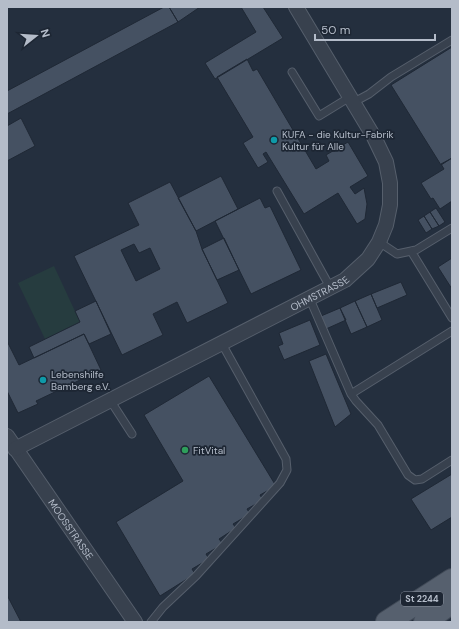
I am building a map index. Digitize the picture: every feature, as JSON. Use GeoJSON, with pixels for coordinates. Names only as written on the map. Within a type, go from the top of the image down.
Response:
{"type":"FeatureCollection","features":[{"type":"Feature","properties":{"kind":"main road","name":"St 2244"},"geometry":{"type":"LineString","coordinates":[[387,622],[452,580]]}},
{"type":"Feature","properties":{"kind":"main road","name":"St 2244"},"geometry":{"type":"LineString","coordinates":[[425,622],[452,602]]}},
{"type":"Feature","properties":{"kind":"street","name":"OHMSTRASSE"},"geometry":{"type":"LineString","coordinates":[[15,449],[221,342],[345,280],[368,259],[379,242],[386,224],[390,205],[389,177],[382,153],[296,7]]}},
{"type":"Feature","properties":{"kind":"street","name":"MOOSSTRASSE"},"geometry":{"type":"LineString","coordinates":[[7,436],[134,622]]}},
{"type":"Feature","properties":{"kind":"lane"},"geometry":{"type":"LineString","coordinates":[[292,72],[319,116],[352,100],[369,94],[390,77],[452,40]]}},
{"type":"Feature","properties":{"kind":"lane"},"geometry":{"type":"LineString","coordinates":[[276,191],[330,287]]}},
{"type":"Feature","properties":{"kind":"lane"},"geometry":{"type":"LineString","coordinates":[[379,242],[397,254],[411,251],[452,228]]}},
{"type":"Feature","properties":{"kind":"lane"},"geometry":{"type":"LineString","coordinates":[[352,394],[451,333],[451,317],[411,251]]}},
{"type":"Feature","properties":{"kind":"lane"},"geometry":{"type":"LineString","coordinates":[[309,297],[352,394],[356,401],[378,425],[412,479],[422,479],[452,460]]}},
{"type":"Feature","properties":{"kind":"lane"},"geometry":{"type":"LineString","coordinates":[[151,622],[163,607],[196,576],[280,483],[287,470],[286,458],[221,342]]}},
{"type":"Feature","properties":{"kind":"lane"},"geometry":{"type":"LineString","coordinates":[[110,400],[132,434]]}},
{"type":"Feature","properties":{"kind":"green space"},"geometry":{"type":"Polygon","coordinates":[[[54,266],[80,322],[45,339],[18,283],[54,266]]]}},
{"type":"Feature","properties":{"kind":"building"},"geometry":{"type":"Polygon","coordinates":[[[164,7],[169,7],[178,22],[7,114],[7,91],[164,7]]]}},
{"type":"Feature","properties":{"kind":"building"},"geometry":{"type":"Polygon","coordinates":[[[169,7],[200,7],[178,22],[169,7]]]}},
{"type":"Feature","properties":{"kind":"building"},"geometry":{"type":"Polygon","coordinates":[[[241,7],[263,7],[283,38],[215,79],[205,63],[256,32],[241,7]]]}},
{"type":"Feature","properties":{"kind":"building"},"geometry":{"type":"Polygon","coordinates":[[[452,47],[452,158],[441,165],[391,85],[452,47]]]}},
{"type":"Feature","properties":{"kind":"building","name":"KUFA - die Kultur-Fabrik Kultur für Alle"},"geometry":{"type":"Polygon","coordinates":[[[247,59],[253,71],[257,69],[316,169],[329,161],[326,155],[348,142],[368,176],[350,187],[355,194],[364,188],[367,204],[365,219],[357,224],[338,193],[304,214],[266,152],[263,154],[268,162],[258,168],[243,143],[253,137],[217,77],[247,59]]]}},
{"type":"Feature","properties":{"kind":"building"},"geometry":{"type":"Polygon","coordinates":[[[21,118],[35,146],[7,161],[7,126],[21,118]]]}},
{"type":"Feature","properties":{"kind":"building"},"geometry":{"type":"Polygon","coordinates":[[[452,158],[452,201],[440,209],[433,198],[431,199],[421,183],[444,169],[441,164],[452,158]]]}},
{"type":"Feature","properties":{"kind":"building"},"geometry":{"type":"Polygon","coordinates":[[[221,176],[238,209],[196,231],[178,198],[221,176]]]}},
{"type":"Feature","properties":{"kind":"building"},"geometry":{"type":"Polygon","coordinates":[[[170,182],[196,231],[202,249],[228,303],[187,323],[177,302],[153,314],[163,335],[122,355],[74,256],[139,225],[128,203],[170,182]],[[134,244],[121,250],[136,281],[160,269],[150,248],[139,253],[134,244]]]}},
{"type":"Feature","properties":{"kind":"building"},"geometry":{"type":"Polygon","coordinates":[[[260,198],[265,208],[270,206],[301,270],[251,294],[215,221],[260,198]]]}},
{"type":"Feature","properties":{"kind":"building"},"geometry":{"type":"Polygon","coordinates":[[[436,208],[445,222],[439,226],[430,212],[436,208]]]}},
{"type":"Feature","properties":{"kind":"building"},"geometry":{"type":"Polygon","coordinates":[[[430,212],[439,226],[432,229],[424,216],[430,212]]]}},
{"type":"Feature","properties":{"kind":"building"},"geometry":{"type":"Polygon","coordinates":[[[424,216],[432,229],[426,233],[418,220],[424,216]]]}},
{"type":"Feature","properties":{"kind":"building"},"geometry":{"type":"Polygon","coordinates":[[[224,238],[239,270],[217,280],[202,249],[224,238]]]}},
{"type":"Feature","properties":{"kind":"building"},"geometry":{"type":"Polygon","coordinates":[[[452,258],[452,289],[438,267],[452,258]]]}},
{"type":"Feature","properties":{"kind":"building"},"geometry":{"type":"Polygon","coordinates":[[[401,282],[407,295],[377,308],[371,294],[401,282]]]}},
{"type":"Feature","properties":{"kind":"building"},"geometry":{"type":"Polygon","coordinates":[[[371,294],[382,320],[367,327],[355,301],[371,294]]]}},
{"type":"Feature","properties":{"kind":"building"},"geometry":{"type":"Polygon","coordinates":[[[96,301],[111,334],[89,344],[84,334],[34,358],[29,347],[80,322],[75,311],[96,301]]]}},
{"type":"Feature","properties":{"kind":"building"},"geometry":{"type":"Polygon","coordinates":[[[355,301],[367,327],[351,334],[340,308],[355,301]]]}},
{"type":"Feature","properties":{"kind":"building"},"geometry":{"type":"Polygon","coordinates":[[[340,308],[346,320],[326,329],[321,316],[340,308]]]}},
{"type":"Feature","properties":{"kind":"building"},"geometry":{"type":"Polygon","coordinates":[[[310,320],[320,345],[284,360],[278,346],[283,344],[279,333],[310,320]]]}},
{"type":"Feature","properties":{"kind":"building","name":"Lebenshilfe Bamberg e.V."},"geometry":{"type":"Polygon","coordinates":[[[84,334],[101,370],[36,401],[38,404],[18,413],[7,391],[7,341],[19,365],[84,334]]]}},
{"type":"Feature","properties":{"kind":"building"},"geometry":{"type":"Polygon","coordinates":[[[326,354],[351,414],[335,427],[309,361],[326,354]]]}},
{"type":"Feature","properties":{"kind":"building"},"geometry":{"type":"Polygon","coordinates":[[[209,376],[276,486],[260,495],[263,500],[247,509],[250,514],[233,524],[236,528],[219,539],[223,544],[206,554],[209,559],[192,569],[195,574],[160,596],[116,522],[183,481],[144,415],[209,376]]]}},
{"type":"Feature","properties":{"kind":"building"},"geometry":{"type":"Polygon","coordinates":[[[452,474],[452,517],[431,530],[411,499],[452,474]]]}},
{"type":"Feature","properties":{"kind":"building"},"geometry":{"type":"Polygon","coordinates":[[[7,595],[21,622],[7,622],[7,595]]]}},
{"type":"Feature","properties":{"kind":"place","name":"KUFA - die Kultur-Fabrik Kultur für Alle"},"geometry":{"type":"Point","coordinates":[274,140]}},
{"type":"Feature","properties":{"kind":"place","name":"Lebenshilfe Bamberg e.V."},"geometry":{"type":"Point","coordinates":[43,380]}},
{"type":"Feature","properties":{"kind":"place","name":"FitVital"},"geometry":{"type":"Point","coordinates":[185,450]}}]}
